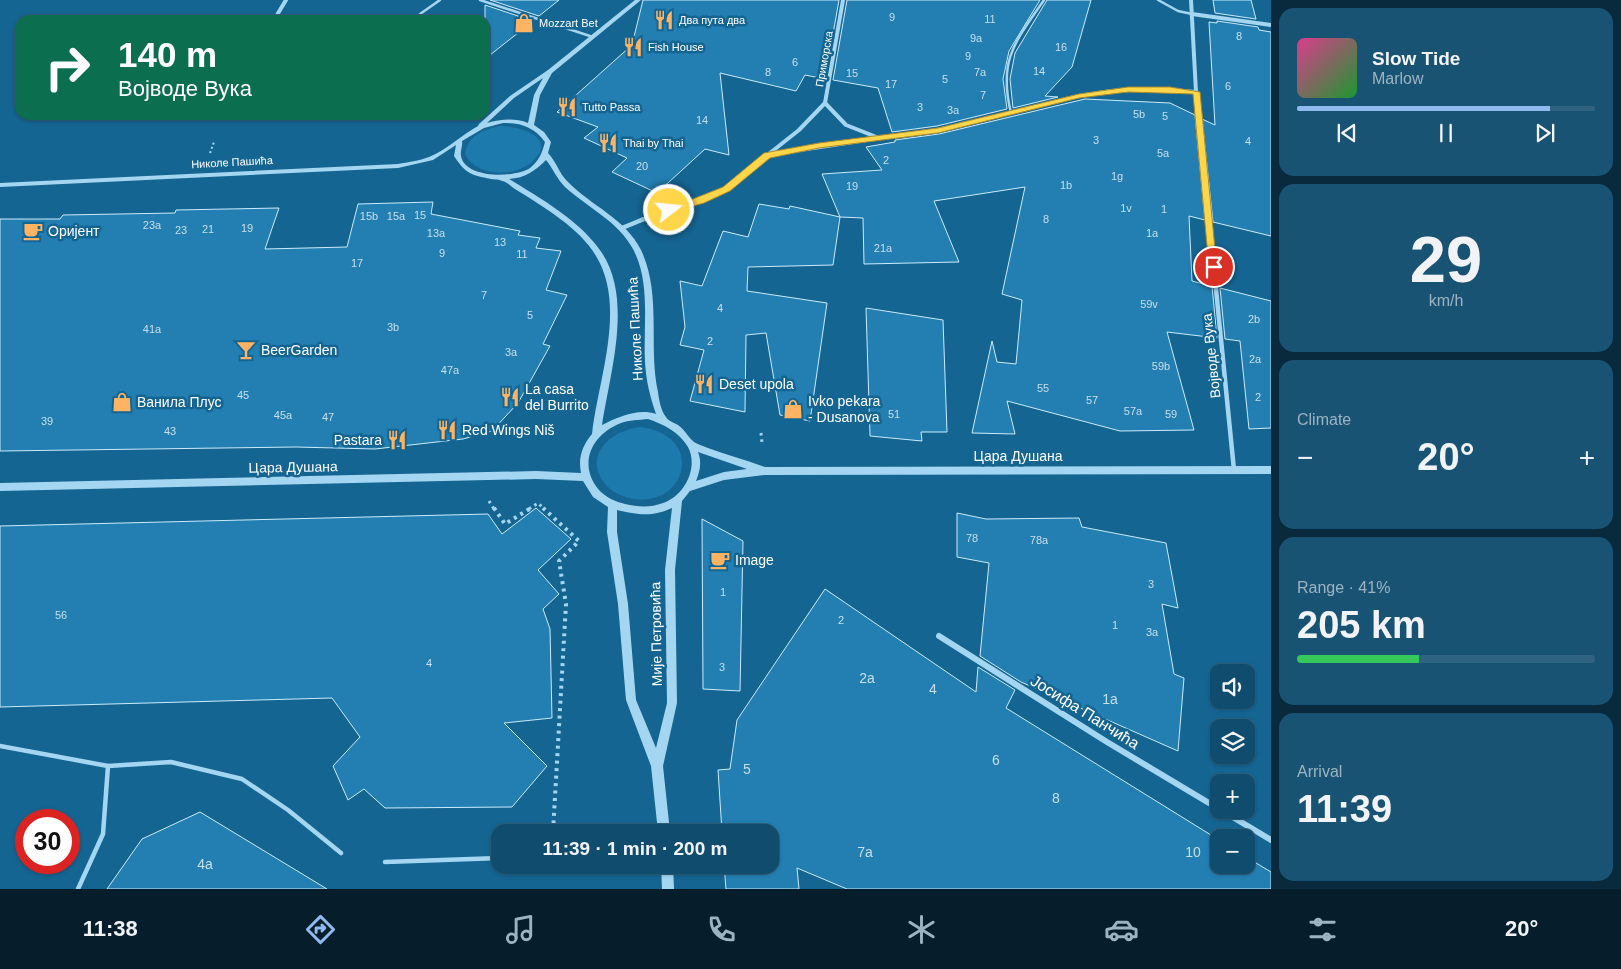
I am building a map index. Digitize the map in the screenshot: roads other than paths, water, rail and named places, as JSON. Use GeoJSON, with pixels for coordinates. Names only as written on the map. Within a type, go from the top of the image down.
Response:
{"type":"FeatureCollection","features":[{"type":"Feature","properties":{"kind":"street"},"geometry":{"type":"LineString","coordinates":[[277,15],[286,0]]}},
{"type":"Feature","properties":{"kind":"street"},"geometry":{"type":"LineString","coordinates":[[490,117],[512,97],[550,71],[638,0]]}},
{"type":"Feature","properties":{"kind":"street","name":"Приморска"},"geometry":{"type":"LineString","coordinates":[[622,228],[653,215],[701,201],[726,189],[799,130],[825,103],[843,0]]}},
{"type":"Feature","properties":{"kind":"street","name":"Војводе Вука"},"geometry":{"type":"LineString","coordinates":[[1191,0],[1196,92],[1234,470]]}},
{"type":"Feature","properties":{"kind":"street"},"geometry":{"type":"LineString","coordinates":[[1192,14],[1271,25]]}},
{"type":"Feature","properties":{"kind":"street"},"geometry":{"type":"LineString","coordinates":[[531,126],[537,95],[550,71]]}},
{"type":"Feature","properties":{"kind":"street"},"geometry":{"type":"LineString","coordinates":[[767,155],[938,130],[1079,96],[1111,91],[1157,88],[1196,92]]}},
{"type":"Feature","properties":{"kind":"street"},"geometry":{"type":"LineString","coordinates":[[825,103],[846,125],[879,138]]}},
{"type":"Feature","properties":{"kind":"street"},"geometry":{"type":"LineString","coordinates":[[479,127],[487,120]]}},
{"type":"Feature","properties":{"kind":"street","name":"Николе Пашића"},"geometry":{"type":"LineString","coordinates":[[0,185],[398,166],[435,157],[460,142],[479,127],[504,121],[531,126],[544,135],[548,142],[546,155],[538,165],[528,172],[503,178],[474,174],[464,167],[456,155],[460,142]]}},
{"type":"Feature","properties":{"kind":"street","name":"Николе Пашића"},"geometry":{"type":"LineString","coordinates":[[546,155],[564,182],[633,239],[644,266],[652,390],[662,419]]}},
{"type":"Feature","properties":{"kind":"street","name":"Николе Пашића"},"geometry":{"type":"LineString","coordinates":[[503,178],[562,218],[599,253],[607,269],[611,285],[613,313],[610,349],[596,434]]}},
{"type":"Feature","properties":{"kind":"street"},"geometry":{"type":"LineString","coordinates":[[648,415],[662,419],[675,426],[692,445],[696,460],[695,474],[688,488],[678,500],[663,508],[646,512],[613,507],[591,488],[586,477],[584,460],[588,445],[606,424],[619,418],[648,415]]}},
{"type":"Feature","properties":{"kind":"street","name":"Цара Душана"},"geometry":{"type":"LineString","coordinates":[[692,445],[718,456],[765,470]]}},
{"type":"Feature","properties":{"kind":"street","name":"Цара Душана"},"geometry":{"type":"LineString","coordinates":[[688,488],[724,476],[765,470],[1271,470]]}},
{"type":"Feature","properties":{"kind":"street","name":"Цара Душана"},"geometry":{"type":"LineString","coordinates":[[0,487],[527,475],[586,477]]}},
{"type":"Feature","properties":{"kind":"street","name":"Мије Петровића"},"geometry":{"type":"LineString","coordinates":[[657,766],[672,703],[670,570],[678,500]]}},
{"type":"Feature","properties":{"kind":"street","name":"Мије Петровића"},"geometry":{"type":"LineString","coordinates":[[613,507],[612,532],[623,604],[631,700],[657,766],[663,824]]}},
{"type":"Feature","properties":{"kind":"street","name":"Јосифа Панчића"},"geometry":{"type":"LineString","coordinates":[[939,636],[1107,742],[1210,803]]}},
{"type":"Feature","properties":{"kind":"street","name":"Јосифа Панчића"},"geometry":{"type":"LineString","coordinates":[[1236,819],[1271,840]]}},
{"type":"Feature","properties":{"kind":"street"},"geometry":{"type":"LineString","coordinates":[[667,874],[668,889]]}},
{"type":"Feature","properties":{"kind":"lane"},"geometry":{"type":"LineString","coordinates":[[420,14],[440,0]]}},
{"type":"Feature","properties":{"kind":"lane"},"geometry":{"type":"LineString","coordinates":[[480,0],[593,37]]}},
{"type":"Feature","properties":{"kind":"lane"},"geometry":{"type":"LineString","coordinates":[[1010,113],[1005,94],[1007,60],[1018,34],[1044,0]]}},
{"type":"Feature","properties":{"kind":"lane"},"geometry":{"type":"LineString","coordinates":[[1158,0],[1178,11],[1192,14]]}},
{"type":"Feature","properties":{"kind":"lane"},"geometry":{"type":"LineString","coordinates":[[0,746],[108,766],[171,762],[242,779],[288,810],[340,853]]}},
{"type":"Feature","properties":{"kind":"lane"},"geometry":{"type":"LineString","coordinates":[[78,889],[104,834],[108,766]]}},
{"type":"Feature","properties":{"kind":"lane"},"geometry":{"type":"LineString","coordinates":[[385,862],[491,858]]}},
{"type":"Feature","properties":{"kind":"place","name":"Два пута два"},"geometry":{"type":"Point","coordinates":[664,20]}},
{"type":"Feature","properties":{"kind":"place","name":"Mozzart Bet"},"geometry":{"type":"Point","coordinates":[524,23]}},
{"type":"Feature","properties":{"kind":"place","name":"Fish House"},"geometry":{"type":"Point","coordinates":[633,47]}},
{"type":"Feature","properties":{"kind":"place","name":"Tutto Passa"},"geometry":{"type":"Point","coordinates":[567,107]}},
{"type":"Feature","properties":{"kind":"place","name":"Thai by Thai"},"geometry":{"type":"Point","coordinates":[608,143]}},
{"type":"Feature","properties":{"kind":"place","name":"Оријент"},"geometry":{"type":"Point","coordinates":[33,231]}},
{"type":"Feature","properties":{"kind":"place","name":"BeerGarden"},"geometry":{"type":"Point","coordinates":[246,350]}},
{"type":"Feature","properties":{"kind":"place","name":"Deset upola"},"geometry":{"type":"Point","coordinates":[704,384]}},
{"type":"Feature","properties":{"kind":"place","name":"La casa del Burrito"},"geometry":{"type":"Point","coordinates":[510,397]}},
{"type":"Feature","properties":{"kind":"place","name":"Ванила Плус"},"geometry":{"type":"Point","coordinates":[122,402]}},
{"type":"Feature","properties":{"kind":"place","name":"Ivko pekara - Dusanova"},"geometry":{"type":"Point","coordinates":[793,409]}},
{"type":"Feature","properties":{"kind":"place","name":"Red Wings Niš"},"geometry":{"type":"Point","coordinates":[447,430]}},
{"type":"Feature","properties":{"kind":"place","name":"Pastara"},"geometry":{"type":"Point","coordinates":[397,440]}},
{"type":"Feature","properties":{"kind":"place","name":"Image"},"geometry":{"type":"Point","coordinates":[720,560]}}]}
